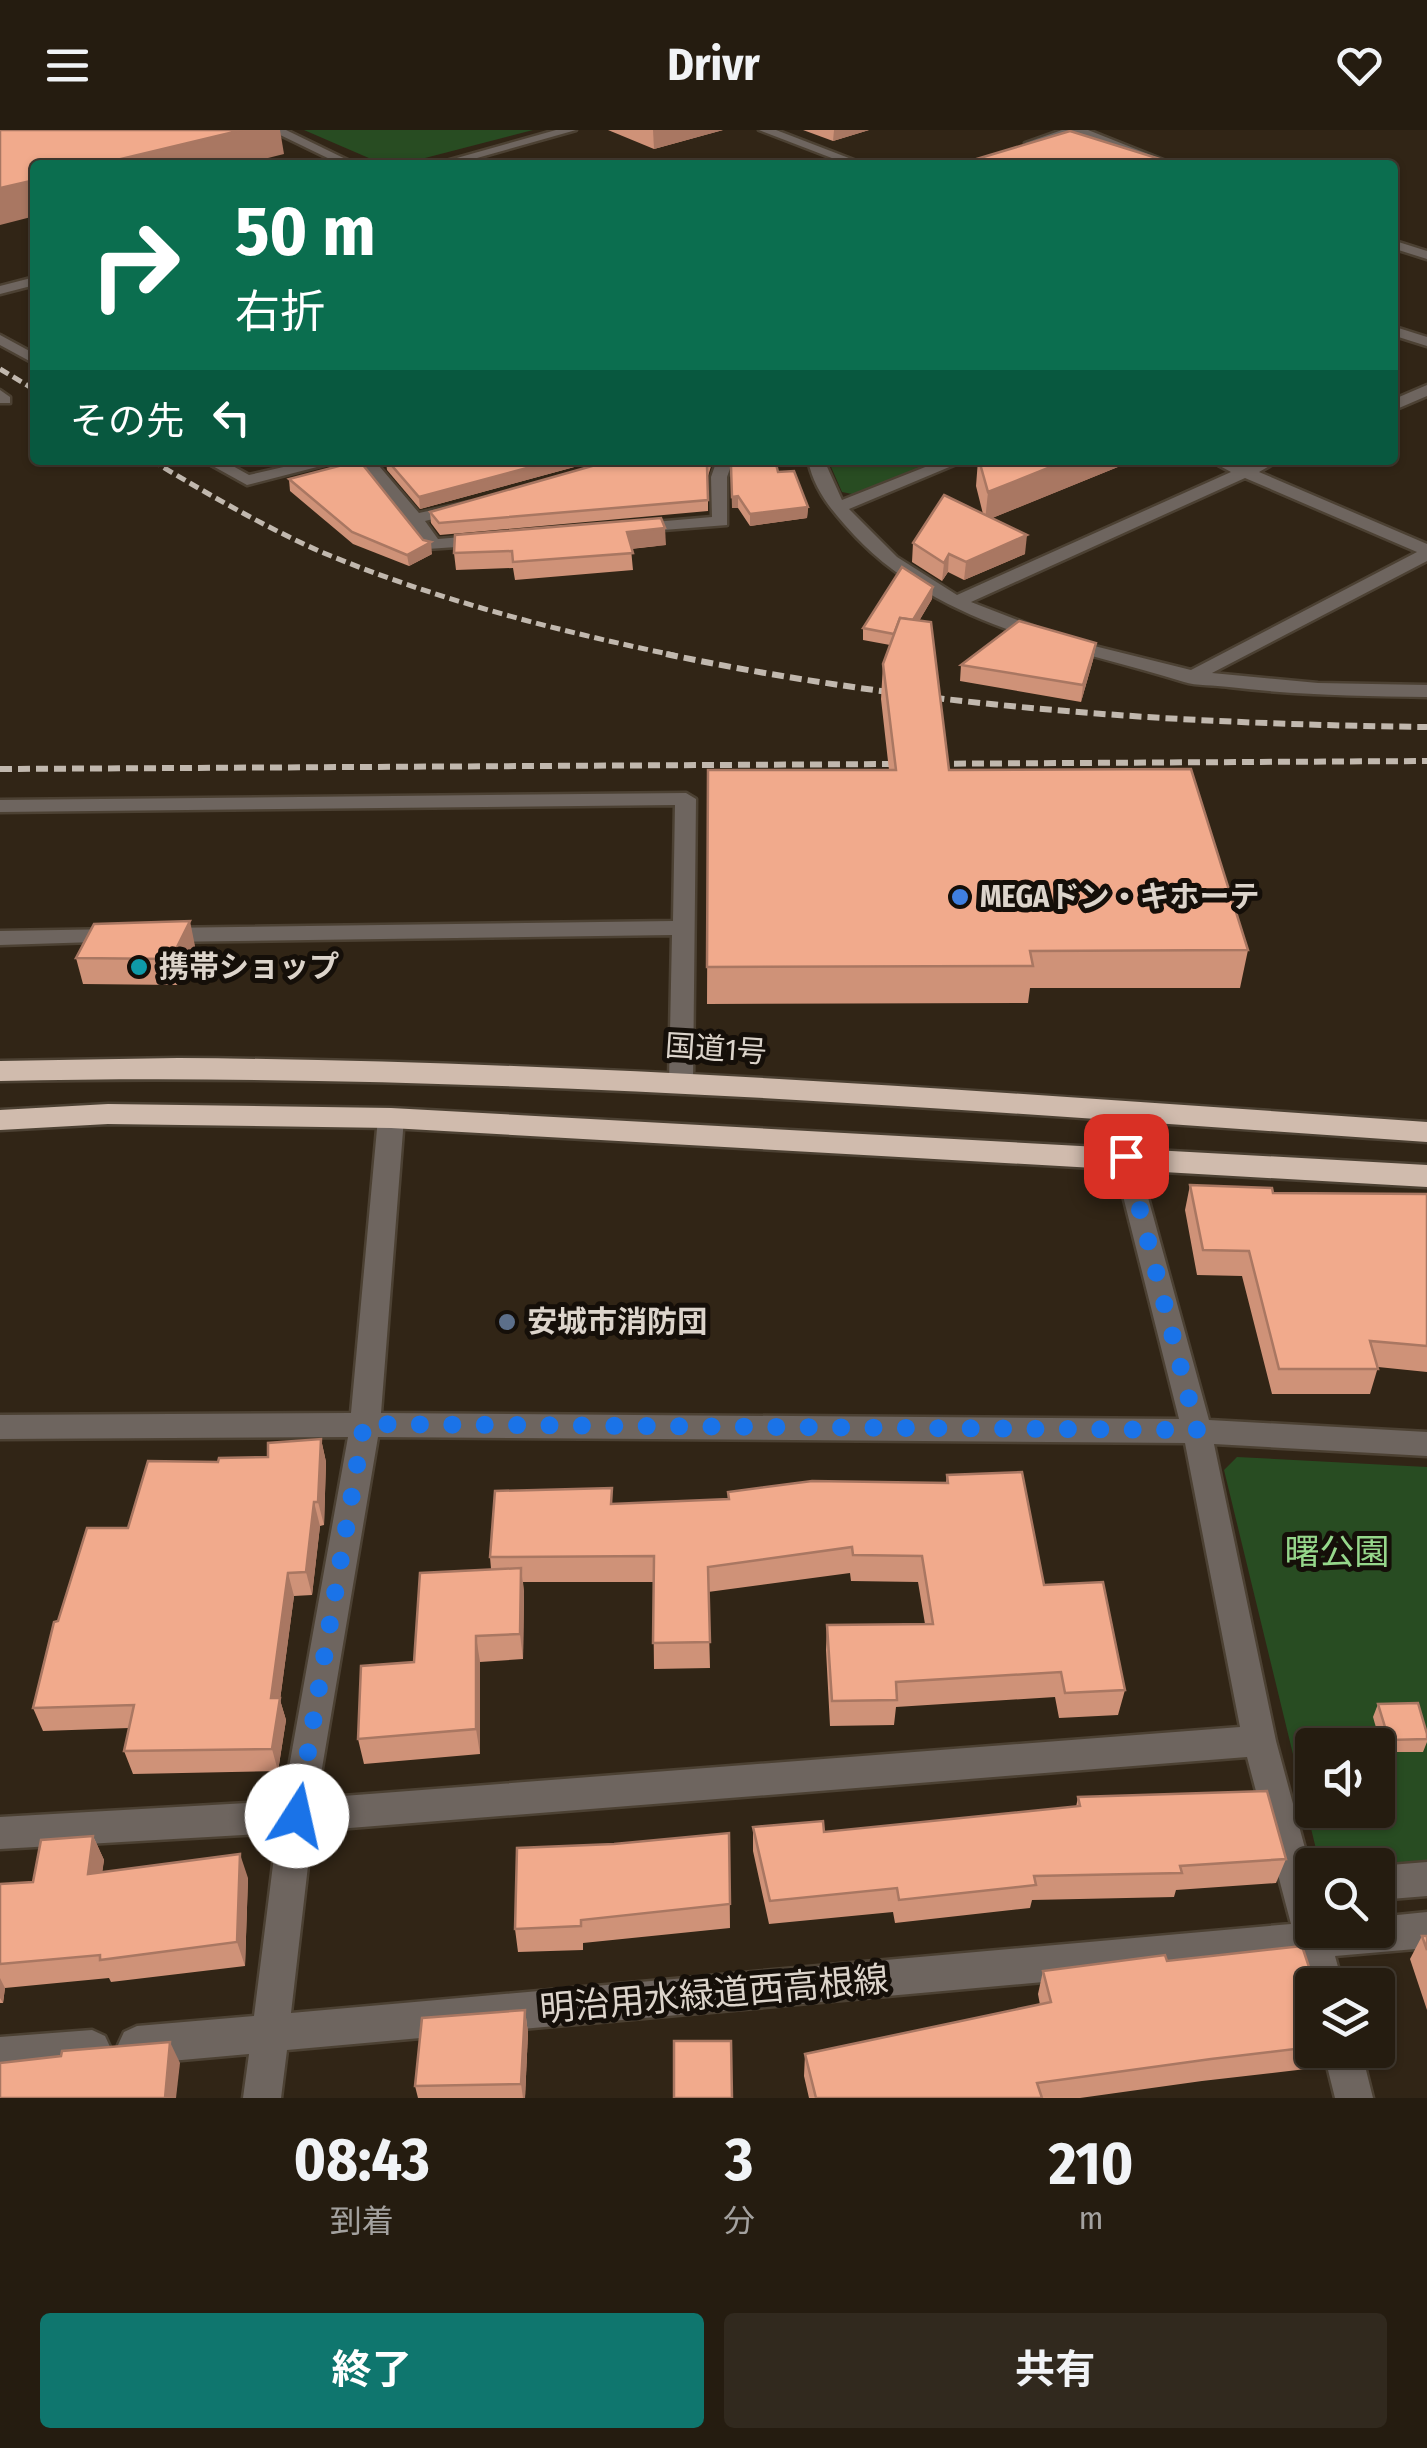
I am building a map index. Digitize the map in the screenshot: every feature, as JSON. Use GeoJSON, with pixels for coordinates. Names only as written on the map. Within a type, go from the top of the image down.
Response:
{"type":"FeatureCollection","features":[{"type":"Feature","properties":{"kind":"highway","name":"国道1号"},"geometry":{"type":"LineString","coordinates":[[0,1071],[256,1066],[681,1082],[1427,1132]]}},
{"type":"Feature","properties":{"kind":"highway"},"geometry":{"type":"LineString","coordinates":[[0,1120],[108,1114],[391,1118],[1126,1156],[1427,1176]]}},
{"type":"Feature","properties":{"kind":"street"},"geometry":{"type":"LineString","coordinates":[[276,130],[341,160]]}},
{"type":"Feature","properties":{"kind":"street"},"geometry":{"type":"LineString","coordinates":[[457,160],[570,130]]}},
{"type":"Feature","properties":{"kind":"street"},"geometry":{"type":"LineString","coordinates":[[766,130],[847,160]]}},
{"type":"Feature","properties":{"kind":"street"},"geometry":{"type":"LineString","coordinates":[[1018,148],[1075,130],[1156,160]]}},
{"type":"Feature","properties":{"kind":"street"},"geometry":{"type":"LineString","coordinates":[[1398,246],[1427,255]]}},
{"type":"Feature","properties":{"kind":"street"},"geometry":{"type":"LineString","coordinates":[[0,290],[30,282]]}},
{"type":"Feature","properties":{"kind":"street"},"geometry":{"type":"LineString","coordinates":[[1398,332],[1427,342]]}},
{"type":"Feature","properties":{"kind":"street"},"geometry":{"type":"LineString","coordinates":[[0,340],[30,357]]}},
{"type":"Feature","properties":{"kind":"street"},"geometry":{"type":"LineString","coordinates":[[1398,403],[1427,390]]}},
{"type":"Feature","properties":{"kind":"street"},"geometry":{"type":"LineString","coordinates":[[219,465],[246,480],[314,465]]}},
{"type":"Feature","properties":{"kind":"street"},"geometry":{"type":"LineString","coordinates":[[369,465],[433,545],[510,538]]}},
{"type":"Feature","properties":{"kind":"street"},"geometry":{"type":"LineString","coordinates":[[606,531],[722,522],[719,477],[723,465]]}},
{"type":"Feature","properties":{"kind":"street"},"geometry":{"type":"LineString","coordinates":[[818,465],[838,507],[880,554],[955,602],[1068,648],[1189,678],[1278,688],[1427,691]]}},
{"type":"Feature","properties":{"kind":"street"},"geometry":{"type":"LineString","coordinates":[[838,507],[945,465]]}},
{"type":"Feature","properties":{"kind":"street"},"geometry":{"type":"LineString","coordinates":[[1229,465],[1427,552]]}},
{"type":"Feature","properties":{"kind":"street"},"geometry":{"type":"LineString","coordinates":[[955,602],[1261,465]]}},
{"type":"Feature","properties":{"kind":"street"},"geometry":{"type":"LineString","coordinates":[[414,519],[487,500]]}},
{"type":"Feature","properties":{"kind":"street"},"geometry":{"type":"LineString","coordinates":[[1189,678],[1427,552]]}},
{"type":"Feature","properties":{"kind":"street"},"geometry":{"type":"LineString","coordinates":[[0,806],[686,799],[681,1082]]}},
{"type":"Feature","properties":{"kind":"street"},"geometry":{"type":"LineString","coordinates":[[0,938],[682,928]]}},
{"type":"Feature","properties":{"kind":"street"},"geometry":{"type":"LineString","coordinates":[[262,2098],[297,1816],[364,1424],[391,1118]]}},
{"type":"Feature","properties":{"kind":"street"},"geometry":{"type":"LineString","coordinates":[[1126,1156],[1197,1430],[1259,1741],[1295,1854]]}},
{"type":"Feature","properties":{"kind":"street"},"geometry":{"type":"LineString","coordinates":[[0,1427],[364,1424],[1197,1430],[1427,1444]]}},
{"type":"Feature","properties":{"kind":"street"},"geometry":{"type":"LineString","coordinates":[[0,1833],[297,1816],[1259,1741]]}},
{"type":"Feature","properties":{"kind":"street"},"geometry":{"type":"LineString","coordinates":[[1395,1882],[1427,1880]]}},
{"type":"Feature","properties":{"kind":"street","name":"明治用水緑道西高根線"},"geometry":{"type":"LineString","coordinates":[[1395,1933],[1427,1930]]}},
{"type":"Feature","properties":{"kind":"street","name":"明治用水緑道西高根線"},"geometry":{"type":"LineString","coordinates":[[0,2056],[1295,1941]]}},
{"type":"Feature","properties":{"kind":"street"},"geometry":{"type":"LineString","coordinates":[[1346,2068],[1354,2098]]}},
{"type":"Feature","properties":{"kind":"green space"},"geometry":{"type":"Polygon","coordinates":[[[304,130],[533,130],[417,160],[373,160],[304,130]]]}},
{"type":"Feature","properties":{"kind":"green space"},"geometry":{"type":"Polygon","coordinates":[[[830,465],[935,465],[857,495],[842,492],[830,465]]]}},
{"type":"Feature","properties":{"kind":"green space","name":"曙公園"},"geometry":{"type":"Polygon","coordinates":[[[1237,1457],[1427,1467],[1427,1866],[1395,1868],[1395,1848],[1316,1848],[1311,1828],[1395,1828],[1395,1728],[1295,1728],[1295,1762],[1224,1470],[1237,1457]]]}},
{"type":"Feature","properties":{"kind":"building"},"geometry":{"type":"Polygon","coordinates":[[[0,130],[242,130],[117,160],[30,160],[30,181],[0,188],[0,130]]]}},
{"type":"Feature","properties":{"kind":"building"},"geometry":{"type":"Polygon","coordinates":[[[1070,131],[1160,159],[1157,160],[973,160],[1070,131]]]}},
{"type":"Feature","properties":{"kind":"building"},"geometry":{"type":"Polygon","coordinates":[[[343,465],[363,465],[423,540],[431,542],[407,555],[352,532],[289,479],[343,465]]]}},
{"type":"Feature","properties":{"kind":"building"},"geometry":{"type":"Polygon","coordinates":[[[391,465],[538,465],[419,497],[391,465]]]}},
{"type":"Feature","properties":{"kind":"building"},"geometry":{"type":"Polygon","coordinates":[[[595,465],[707,465],[708,500],[439,523],[430,512],[595,465]]]}},
{"type":"Feature","properties":{"kind":"building"},"geometry":{"type":"Polygon","coordinates":[[[776,465],[778,472],[794,471],[808,507],[750,514],[738,496],[732,497],[731,466],[776,465]]]}},
{"type":"Feature","properties":{"kind":"building"},"geometry":{"type":"Polygon","coordinates":[[[980,465],[1056,465],[988,492],[980,465]]]}},
{"type":"Feature","properties":{"kind":"building"},"geometry":{"type":"Polygon","coordinates":[[[944,495],[1027,535],[966,562],[949,554],[944,563],[913,543],[944,495]]]}},
{"type":"Feature","properties":{"kind":"building"},"geometry":{"type":"Polygon","coordinates":[[[661,518],[665,528],[627,532],[633,553],[513,562],[512,551],[454,553],[455,535],[661,518]]]}},
{"type":"Feature","properties":{"kind":"building"},"geometry":{"type":"Polygon","coordinates":[[[902,567],[933,587],[913,620],[900,618],[894,634],[863,628],[902,567]]]}},
{"type":"Feature","properties":{"kind":"building","name":"MEGAドン・キホーテ"},"geometry":{"type":"Polygon","coordinates":[[[900,618],[931,622],[949,770],[1191,769],[1248,950],[1030,951],[1033,966],[707,967],[708,770],[896,770],[883,664],[900,618]]]}},
{"type":"Feature","properties":{"kind":"building"},"geometry":{"type":"Polygon","coordinates":[[[1019,621],[1096,643],[1083,685],[961,665],[1019,621]]]}},
{"type":"Feature","properties":{"kind":"building"},"geometry":{"type":"Polygon","coordinates":[[[190,921],[171,959],[76,958],[94,924],[190,921]]]}},
{"type":"Feature","properties":{"kind":"building"},"geometry":{"type":"Polygon","coordinates":[[[1190,1185],[1272,1188],[1273,1193],[1427,1194],[1427,1346],[1370,1341],[1378,1369],[1279,1369],[1249,1251],[1203,1250],[1190,1185]]]}},
{"type":"Feature","properties":{"kind":"building"},"geometry":{"type":"Polygon","coordinates":[[[321,1439],[318,1502],[314,1502],[306,1572],[288,1573],[271,1698],[280,1698],[272,1749],[124,1751],[134,1705],[33,1708],[54,1622],[58,1621],[87,1528],[128,1528],[148,1461],[218,1462],[219,1458],[268,1457],[268,1443],[321,1439]]]}},
{"type":"Feature","properties":{"kind":"building"},"geometry":{"type":"Polygon","coordinates":[[[1022,1472],[1044,1585],[1103,1582],[1125,1690],[1065,1693],[1061,1672],[896,1682],[897,1700],[832,1701],[827,1625],[933,1624],[922,1556],[853,1555],[852,1547],[708,1567],[710,1642],[653,1643],[654,1556],[490,1557],[495,1491],[612,1488],[611,1504],[729,1499],[728,1492],[812,1481],[948,1483],[947,1475],[1022,1472]]]}},
{"type":"Feature","properties":{"kind":"building"},"geometry":{"type":"Polygon","coordinates":[[[521,1568],[520,1634],[476,1636],[476,1729],[358,1739],[361,1666],[414,1662],[420,1573],[521,1568]]]}},
{"type":"Feature","properties":{"kind":"building"},"geometry":{"type":"Polygon","coordinates":[[[1418,1703],[1427,1739],[1395,1740],[1395,1728],[1385,1728],[1378,1704],[1418,1703]]]}},
{"type":"Feature","properties":{"kind":"building"},"geometry":{"type":"Polygon","coordinates":[[[1267,1791],[1286,1859],[1180,1866],[1182,1873],[1034,1876],[1036,1885],[899,1900],[897,1888],[770,1901],[753,1827],[823,1821],[824,1832],[1080,1806],[1078,1797],[1267,1791]]]}},
{"type":"Feature","properties":{"kind":"building"},"geometry":{"type":"Polygon","coordinates":[[[729,1833],[730,1904],[581,1920],[581,1926],[515,1929],[517,1848],[729,1833]]]}},
{"type":"Feature","properties":{"kind":"building"},"geometry":{"type":"Polygon","coordinates":[[[93,1836],[88,1874],[240,1854],[237,1942],[100,1960],[100,1955],[0,1964],[0,1884],[33,1882],[41,1840],[93,1836]]]}},
{"type":"Feature","properties":{"kind":"building"},"geometry":{"type":"Polygon","coordinates":[[[1303,1948],[1309,1968],[1295,1968],[1295,2049],[1037,2083],[1042,2098],[816,2098],[805,2054],[1051,2002],[1043,1971],[1165,1955],[1167,1961],[1303,1948]]]}},
{"type":"Feature","properties":{"kind":"building"},"geometry":{"type":"Polygon","coordinates":[[[525,2010],[521,2084],[415,2086],[422,2018],[525,2010]]]}},
{"type":"Feature","properties":{"kind":"building"},"geometry":{"type":"Polygon","coordinates":[[[674,2041],[731,2041],[732,2098],[674,2098],[674,2041]]]}},
{"type":"Feature","properties":{"kind":"building"},"geometry":{"type":"Polygon","coordinates":[[[170,2042],[165,2098],[0,2098],[0,2063],[61,2056],[62,2051],[170,2042]]]}},
{"type":"Feature","properties":{"kind":"railway"},"geometry":{"type":"LineString","coordinates":[[0,369],[30,387]]}},
{"type":"Feature","properties":{"kind":"railway"},"geometry":{"type":"LineString","coordinates":[[160,465],[276,530],[362,568],[496,612],[678,656]]}},
{"type":"Feature","properties":{"kind":"railway"},"geometry":{"type":"LineString","coordinates":[[666,654],[950,700],[1140,717],[1427,727]]}},
{"type":"Feature","properties":{"kind":"railway"},"geometry":{"type":"LineString","coordinates":[[0,769],[1427,761]]}},
{"type":"Feature","properties":{"kind":"place","name":"MEGAドン・キホーテ"},"geometry":{"type":"Point","coordinates":[960,897]}},
{"type":"Feature","properties":{"kind":"place","name":"携帯ショップ"},"geometry":{"type":"Point","coordinates":[139,967]}},
{"type":"Feature","properties":{"kind":"place","name":"安城市消防団"},"geometry":{"type":"Point","coordinates":[507,1322]}},
{"type":"Feature","properties":{"kind":"route"},"geometry":{"type":"LineString","coordinates":[[297,1816],[364,1424],[1197,1430],[1126,1156]]}}]}
